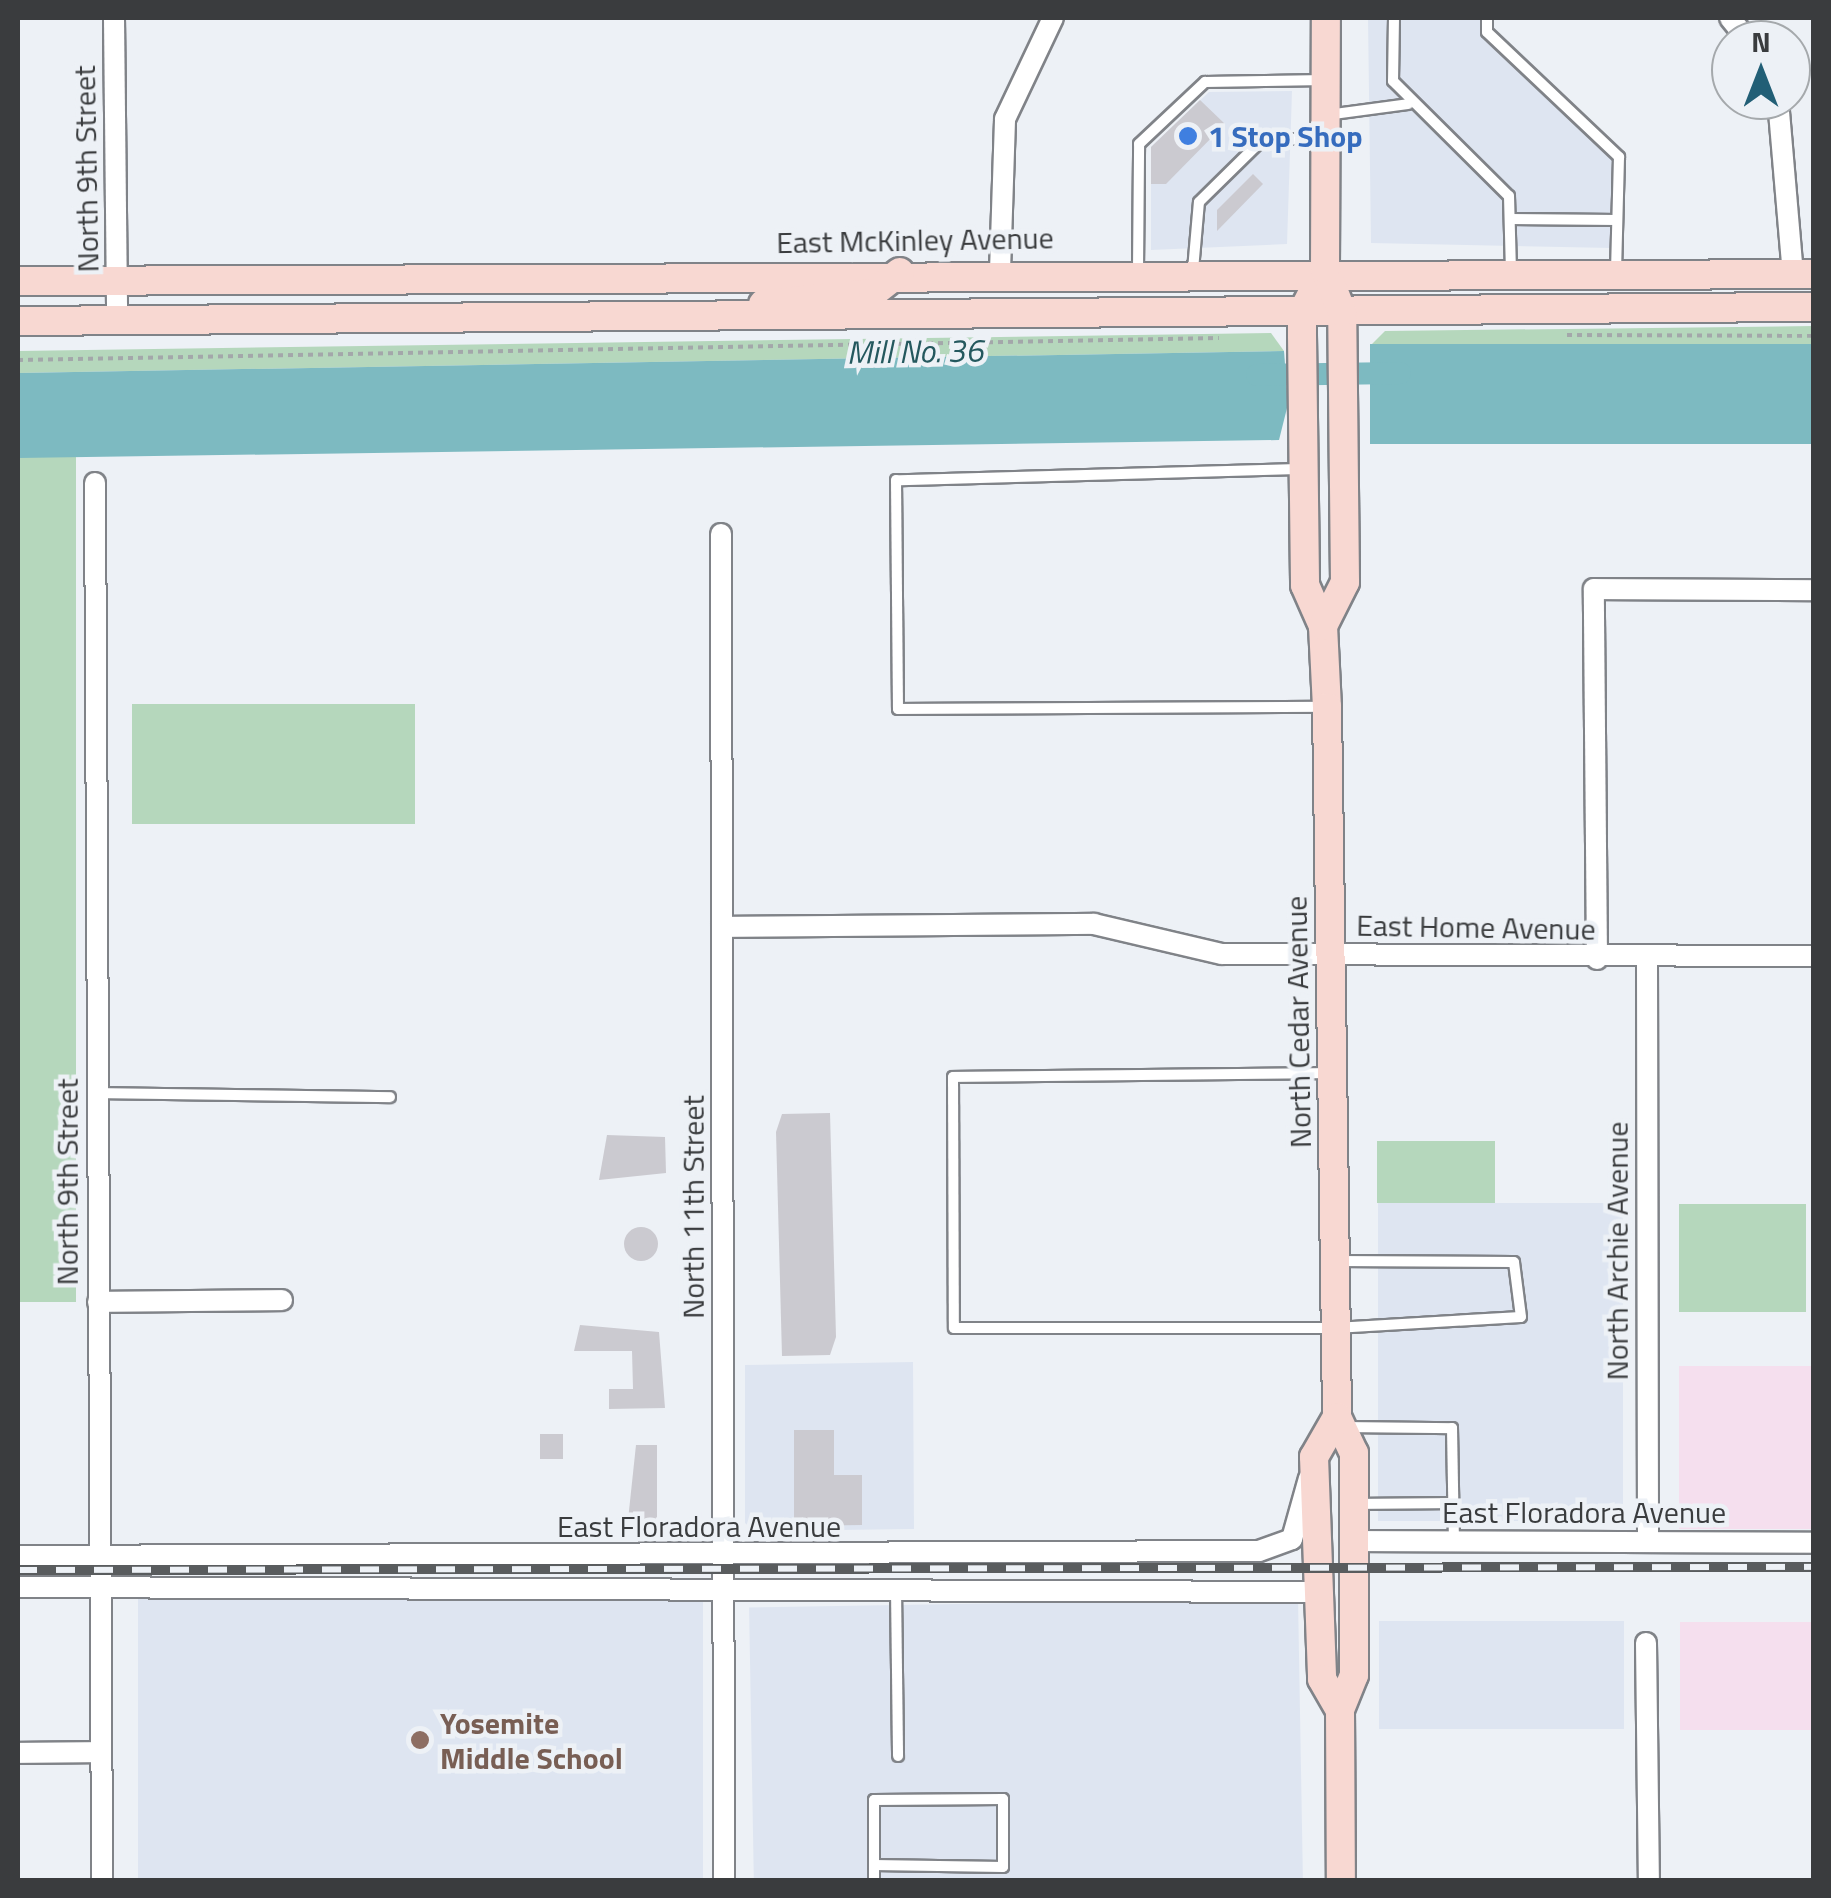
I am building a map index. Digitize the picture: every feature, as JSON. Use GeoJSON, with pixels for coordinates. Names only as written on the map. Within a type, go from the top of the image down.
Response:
{"type":"FeatureCollection","features":[{"type":"Feature","properties":{"kind":"main road","name":"North Cedar Avenue"},"geometry":{"type":"LineString","coordinates":[[1324,626],[1345,582],[1342,312],[1325,269],[1326,18]]}},
{"type":"Feature","properties":{"kind":"main road","name":"East McKinley Avenue"},"geometry":{"type":"LineString","coordinates":[[18,281],[1325,269],[1803,274]]}},
{"type":"Feature","properties":{"kind":"main road","name":"North Cedar Avenue"},"geometry":{"type":"LineString","coordinates":[[1325,269],[1302,312],[1303,468],[1305,585],[1324,626],[1339,1422],[1354,1452],[1354,1675],[1340,1710],[1340,1880]]}},
{"type":"Feature","properties":{"kind":"main road"},"geometry":{"type":"LineString","coordinates":[[723,315],[801,294],[873,293],[900,272]]}},
{"type":"Feature","properties":{"kind":"main road"},"geometry":{"type":"LineString","coordinates":[[18,321],[1814,307]]}},
{"type":"Feature","properties":{"kind":"main road"},"geometry":{"type":"LineString","coordinates":[[1314,1457],[1339,1422]]}},
{"type":"Feature","properties":{"kind":"main road","name":"North Cedar Avenue"},"geometry":{"type":"LineString","coordinates":[[1314,1457],[1322,1679],[1340,1710]]}},
{"type":"Feature","properties":{"kind":"street","name":"North 9th Street"},"geometry":{"type":"LineString","coordinates":[[114,18],[118,320]]}},
{"type":"Feature","properties":{"kind":"street"},"geometry":{"type":"LineString","coordinates":[[1000,271],[1005,119],[1052,18]]}},
{"type":"Feature","properties":{"kind":"street"},"geometry":{"type":"LineString","coordinates":[[1781,120],[1803,274]]}},
{"type":"Feature","properties":{"kind":"street","name":"North 9th Street"},"geometry":{"type":"LineString","coordinates":[[95,484],[102,1880]]}},
{"type":"Feature","properties":{"kind":"street","name":"North 11th Street"},"geometry":{"type":"LineString","coordinates":[[721,534],[724,1880]]}},
{"type":"Feature","properties":{"kind":"street"},"geometry":{"type":"LineString","coordinates":[[1598,958],[1594,589],[1814,590]]}},
{"type":"Feature","properties":{"kind":"street","name":"East Home Avenue"},"geometry":{"type":"LineString","coordinates":[[722,927],[1094,924],[1222,954],[1647,960],[1814,956]]}},
{"type":"Feature","properties":{"kind":"street","name":"North Archie Avenue"},"geometry":{"type":"LineString","coordinates":[[1647,960],[1648,1542]]}},
{"type":"Feature","properties":{"kind":"street"},"geometry":{"type":"LineString","coordinates":[[98,1302],[282,1300]]}},
{"type":"Feature","properties":{"kind":"street","name":"East Floradora Avenue"},"geometry":{"type":"LineString","coordinates":[[18,1556],[1258,1551],[1300,1526],[1314,1457]]}},
{"type":"Feature","properties":{"kind":"street","name":"East Floradora Avenue"},"geometry":{"type":"LineString","coordinates":[[1355,1542],[1814,1543]]}},
{"type":"Feature","properties":{"kind":"street","name":"East Floradora Avenue"},"geometry":{"type":"LineString","coordinates":[[18,1587],[1319,1592]]}},
{"type":"Feature","properties":{"kind":"street"},"geometry":{"type":"LineString","coordinates":[[1646,1643],[1649,1880]]}},
{"type":"Feature","properties":{"kind":"street"},"geometry":{"type":"LineString","coordinates":[[18,1753],[100,1752]]}},
{"type":"Feature","properties":{"kind":"lane"},"geometry":{"type":"LineString","coordinates":[[1394,18],[1393,81],[1408,104],[1509,196],[1511,272]]}},
{"type":"Feature","properties":{"kind":"lane"},"geometry":{"type":"LineString","coordinates":[[1487,18],[1487,32],[1618,157],[1616,274]]}},
{"type":"Feature","properties":{"kind":"lane"},"geometry":{"type":"LineString","coordinates":[[1138,270],[1138,144],[1205,82],[1326,80]]}},
{"type":"Feature","properties":{"kind":"lane"},"geometry":{"type":"LineString","coordinates":[[1193,270],[1199,202],[1263,138],[1326,127],[1408,104]]}},
{"type":"Feature","properties":{"kind":"lane"},"geometry":{"type":"LineString","coordinates":[[1510,218],[1617,220]]}},
{"type":"Feature","properties":{"kind":"lane"},"geometry":{"type":"LineString","coordinates":[[1303,468],[896,480],[898,708],[1327,706]]}},
{"type":"Feature","properties":{"kind":"lane"},"geometry":{"type":"LineString","coordinates":[[1331,1073],[952,1077],[954,1328],[1335,1328],[1515,1322],[1521,1284],[1514,1262],[1334,1260]]}},
{"type":"Feature","properties":{"kind":"lane"},"geometry":{"type":"LineString","coordinates":[[97,1093],[390,1097]]}},
{"type":"Feature","properties":{"kind":"lane"},"geometry":{"type":"LineString","coordinates":[[1339,1422],[1452,1428],[1454,1542]]}},
{"type":"Feature","properties":{"kind":"lane"},"geometry":{"type":"LineString","coordinates":[[1355,1504],[1453,1503]]}},
{"type":"Feature","properties":{"kind":"lane"},"geometry":{"type":"LineString","coordinates":[[896,1588],[898,1756]]}},
{"type":"Feature","properties":{"kind":"lane"},"geometry":{"type":"LineString","coordinates":[[874,1880],[874,1800],[1003,1799],[1003,1880]]}},
{"type":"Feature","properties":{"kind":"lane"},"geometry":{"type":"LineString","coordinates":[[874,1865],[1004,1867]]}},
{"type":"Feature","properties":{"kind":"path"},"geometry":{"type":"LineString","coordinates":[[18,360],[1229,337]]}},
{"type":"Feature","properties":{"kind":"shaded area"},"geometry":{"type":"Polygon","coordinates":[[[1368,18],[1481,18],[1481,37],[1612,158],[1612,248],[1371,243],[1368,18]]]}},
{"type":"Feature","properties":{"kind":"shaded area"},"geometry":{"type":"Polygon","coordinates":[[[1292,91],[1287,244],[1151,250],[1151,147],[1209,92],[1292,91]]]}},
{"type":"Feature","properties":{"kind":"shaded area"},"geometry":{"type":"Polygon","coordinates":[[[1378,1203],[1623,1203],[1623,1521],[1378,1521],[1378,1203]]]}},
{"type":"Feature","properties":{"kind":"shaded area"},"geometry":{"type":"Polygon","coordinates":[[[913,1362],[914,1529],[754,1531],[745,1523],[745,1365],[913,1362]]]}},
{"type":"Feature","properties":{"kind":"shaded area"},"geometry":{"type":"Polygon","coordinates":[[[1679,1366],[1813,1366],[1813,1529],[1679,1529],[1679,1366]]]}},
{"type":"Feature","properties":{"kind":"shaded area"},"geometry":{"type":"Polygon","coordinates":[[[1298,1598],[1303,1880],[754,1880],[749,1608],[1298,1598]]]}},
{"type":"Feature","properties":{"kind":"shaded area","name":"Yosemite Middle School"},"geometry":{"type":"Polygon","coordinates":[[[138,1599],[703,1599],[703,1880],[138,1880],[138,1599]]]}},
{"type":"Feature","properties":{"kind":"shaded area"},"geometry":{"type":"Polygon","coordinates":[[[1379,1621],[1624,1621],[1624,1729],[1379,1729],[1379,1621]]]}},
{"type":"Feature","properties":{"kind":"shaded area"},"geometry":{"type":"Polygon","coordinates":[[[1680,1622],[1813,1622],[1813,1730],[1680,1730],[1680,1622]]]}},
{"type":"Feature","properties":{"kind":"green space"},"geometry":{"type":"Polygon","coordinates":[[[1814,326],[1813,344],[1370,346],[1385,331],[1814,326]]]}},
{"type":"Feature","properties":{"kind":"green space"},"geometry":{"type":"Polygon","coordinates":[[[1271,333],[1284,351],[18,373],[18,351],[1271,333]]]}},
{"type":"Feature","properties":{"kind":"green space"},"geometry":{"type":"Polygon","coordinates":[[[18,457],[76,457],[76,1302],[18,1302],[18,457]]]}},
{"type":"Feature","properties":{"kind":"green space"},"geometry":{"type":"Polygon","coordinates":[[[132,704],[415,704],[415,824],[132,824],[132,704]]]}},
{"type":"Feature","properties":{"kind":"green space"},"geometry":{"type":"Polygon","coordinates":[[[1377,1141],[1495,1141],[1495,1203],[1377,1203],[1377,1141]]]}},
{"type":"Feature","properties":{"kind":"green space"},"geometry":{"type":"Polygon","coordinates":[[[1679,1204],[1806,1204],[1806,1312],[1679,1312],[1679,1204]]]}},
{"type":"Feature","properties":{"kind":"water"},"geometry":{"type":"Polygon","coordinates":[[[1370,344],[1813,344],[1813,444],[1370,444],[1370,344]]]}},
{"type":"Feature","properties":{"kind":"water"},"geometry":{"type":"Polygon","coordinates":[[[1284,351],[1288,404],[1279,440],[18,458],[18,373],[1284,351]]]}},
{"type":"Feature","properties":{"kind":"building","name":"1 Stop Shop"},"geometry":{"type":"Polygon","coordinates":[[[1200,100],[1225,124],[1166,184],[1151,184],[1151,147],[1200,100]]]}},
{"type":"Feature","properties":{"kind":"building"},"geometry":{"type":"Polygon","coordinates":[[[1253,174],[1263,184],[1217,231],[1217,210],[1253,174]]]}},
{"type":"Feature","properties":{"kind":"building"},"geometry":{"type":"Polygon","coordinates":[[[830,1113],[836,1337],[830,1355],[782,1356],[776,1132],[782,1114],[830,1113]]]}},
{"type":"Feature","properties":{"kind":"building"},"geometry":{"type":"Polygon","coordinates":[[[607,1135],[665,1137],[666,1173],[599,1180],[607,1135]]]}},
{"type":"Feature","properties":{"kind":"building"},"geometry":{"type":"Polygon","coordinates":[[[641,1227],[653,1232],[658,1244],[653,1256],[641,1261],[629,1256],[624,1244],[629,1232],[641,1227]]]}},
{"type":"Feature","properties":{"kind":"building"},"geometry":{"type":"Polygon","coordinates":[[[580,1325],[659,1332],[665,1408],[609,1409],[609,1389],[633,1389],[632,1351],[574,1351],[580,1325]]]}},
{"type":"Feature","properties":{"kind":"building"},"geometry":{"type":"Polygon","coordinates":[[[794,1430],[834,1430],[834,1475],[862,1475],[862,1525],[794,1526],[794,1430]]]}},
{"type":"Feature","properties":{"kind":"building"},"geometry":{"type":"Polygon","coordinates":[[[540,1434],[563,1434],[563,1459],[540,1459],[540,1434]]]}},
{"type":"Feature","properties":{"kind":"building"},"geometry":{"type":"Polygon","coordinates":[[[636,1445],[657,1445],[657,1526],[628,1520],[636,1445]]]}},
{"type":"Feature","properties":{"kind":"waterway","name":"Mill No. 36"},"geometry":{"type":"LineString","coordinates":[[1257,375],[1400,373]]}},
{"type":"Feature","properties":{"kind":"railway"},"geometry":{"type":"LineString","coordinates":[[18,1570],[1814,1567]]}},
{"type":"Feature","properties":{"kind":"place","name":"1 Stop Shop"},"geometry":{"type":"Point","coordinates":[1188,136]}},
{"type":"Feature","properties":{"kind":"place","name":"Yosemite Middle School"},"geometry":{"type":"Point","coordinates":[420,1740]}}]}
